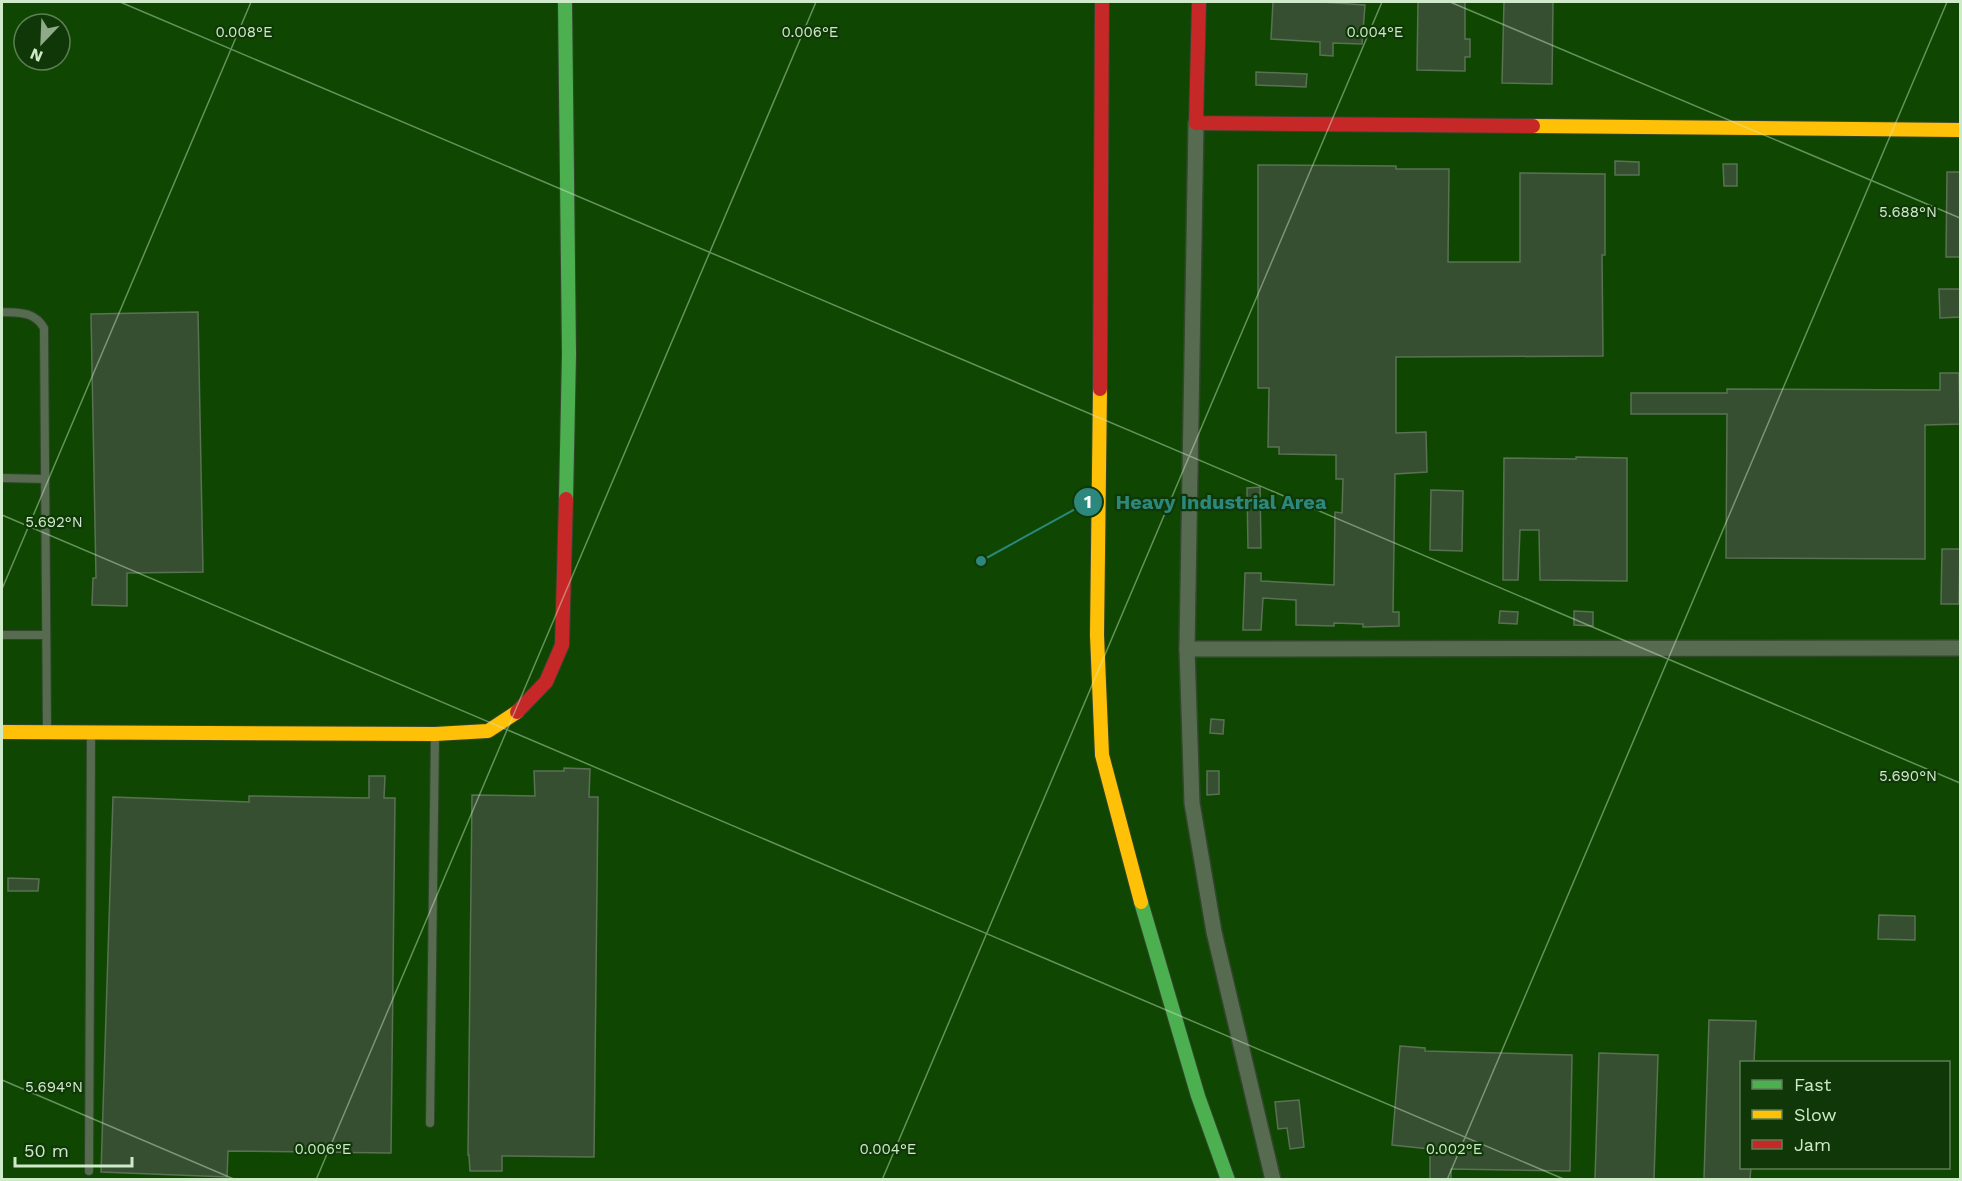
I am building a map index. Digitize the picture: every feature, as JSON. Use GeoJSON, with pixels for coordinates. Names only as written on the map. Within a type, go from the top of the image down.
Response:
{"type":"FeatureCollection","features":[{"type":"Feature","properties":{"kind":"street"},"geometry":{"type":"LineString","coordinates":[[2,732],[435,734],[488,731],[519,710],[546,682],[562,645],[570,354],[565,2]]}},
{"type":"Feature","properties":{"kind":"street"},"geometry":{"type":"LineString","coordinates":[[1102,2],[1100,496],[1097,635],[1102,755],[1125,846],[1198,1096],[1228,1179]]}},
{"type":"Feature","properties":{"kind":"street"},"geometry":{"type":"LineString","coordinates":[[1198,2],[1187,649],[1192,803],[1214,932],[1273,1179]]}},
{"type":"Feature","properties":{"kind":"street"},"geometry":{"type":"LineString","coordinates":[[1196,123],[1960,130]]}},
{"type":"Feature","properties":{"kind":"street"},"geometry":{"type":"LineString","coordinates":[[1187,649],[1960,648]]}},
{"type":"Feature","properties":{"kind":"lane"},"geometry":{"type":"LineString","coordinates":[[2,312],[28,313],[39,320],[44,328],[47,732]]}},
{"type":"Feature","properties":{"kind":"lane"},"geometry":{"type":"LineString","coordinates":[[2,478],[45,479]]}},
{"type":"Feature","properties":{"kind":"lane"},"geometry":{"type":"LineString","coordinates":[[2,635],[45,635]]}},
{"type":"Feature","properties":{"kind":"lane"},"geometry":{"type":"LineString","coordinates":[[89,1171],[91,731]]}},
{"type":"Feature","properties":{"kind":"lane"},"geometry":{"type":"LineString","coordinates":[[430,1123],[435,734]]}},
{"type":"Feature","properties":{"kind":"shaded area"},"geometry":{"type":"Polygon","coordinates":[[[2,2],[1960,2],[1960,1179],[2,1179],[2,2]]]}},
{"type":"Feature","properties":{"kind":"building"},"geometry":{"type":"Polygon","coordinates":[[[1273,2],[1365,5],[1362,44],[1333,43],[1333,56],[1320,55],[1320,42],[1271,39],[1273,2]]]}},
{"type":"Feature","properties":{"kind":"building"},"geometry":{"type":"Polygon","coordinates":[[[1418,2],[1465,2],[1465,39],[1470,39],[1470,57],[1465,57],[1465,71],[1417,70],[1418,2]]]}},
{"type":"Feature","properties":{"kind":"building"},"geometry":{"type":"Polygon","coordinates":[[[1504,2],[1553,2],[1552,84],[1502,83],[1504,2]]]}},
{"type":"Feature","properties":{"kind":"building"},"geometry":{"type":"Polygon","coordinates":[[[1256,72],[1307,74],[1306,87],[1256,85],[1256,72]]]}},
{"type":"Feature","properties":{"kind":"building"},"geometry":{"type":"Polygon","coordinates":[[[1615,161],[1639,162],[1639,175],[1615,175],[1615,161]]]}},
{"type":"Feature","properties":{"kind":"building"},"geometry":{"type":"Polygon","coordinates":[[[1723,164],[1737,164],[1737,186],[1724,186],[1723,164]]]}},
{"type":"Feature","properties":{"kind":"building"},"geometry":{"type":"Polygon","coordinates":[[[1258,165],[1396,166],[1396,169],[1449,169],[1448,262],[1520,262],[1520,173],[1605,174],[1605,255],[1602,255],[1603,356],[1396,357],[1396,433],[1426,432],[1427,472],[1395,474],[1393,612],[1399,612],[1399,626],[1363,627],[1363,624],[1334,623],[1334,626],[1296,625],[1296,600],[1263,598],[1261,630],[1243,630],[1245,573],[1261,573],[1261,581],[1334,585],[1335,512],[1342,513],[1343,479],[1336,479],[1336,455],[1279,454],[1279,447],[1268,447],[1269,388],[1258,388],[1258,165]]]}},
{"type":"Feature","properties":{"kind":"building"},"geometry":{"type":"Polygon","coordinates":[[[1947,172],[1960,172],[1960,257],[1946,257],[1947,172]]]}},
{"type":"Feature","properties":{"kind":"building"},"geometry":{"type":"Polygon","coordinates":[[[1939,289],[1960,289],[1960,317],[1940,318],[1939,289]]]}},
{"type":"Feature","properties":{"kind":"building"},"geometry":{"type":"Polygon","coordinates":[[[198,312],[203,572],[127,573],[127,606],[92,605],[93,578],[96,578],[91,314],[198,312]]]}},
{"type":"Feature","properties":{"kind":"building"},"geometry":{"type":"Polygon","coordinates":[[[1940,373],[1959,373],[1960,424],[1925,425],[1925,559],[1726,558],[1727,414],[1631,414],[1631,393],[1727,393],[1727,389],[1940,390],[1940,373]]]}},
{"type":"Feature","properties":{"kind":"building"},"geometry":{"type":"Polygon","coordinates":[[[1576,457],[1627,458],[1627,581],[1540,580],[1539,530],[1520,530],[1518,580],[1503,580],[1504,458],[1576,459],[1576,457]]]}},
{"type":"Feature","properties":{"kind":"building"},"geometry":{"type":"Polygon","coordinates":[[[1260,487],[1261,548],[1248,548],[1247,488],[1260,487]]]}},
{"type":"Feature","properties":{"kind":"building"},"geometry":{"type":"Polygon","coordinates":[[[1431,490],[1463,491],[1462,551],[1430,550],[1431,490]]]}},
{"type":"Feature","properties":{"kind":"building"},"geometry":{"type":"Polygon","coordinates":[[[1942,549],[1960,549],[1959,604],[1941,604],[1942,549]]]}},
{"type":"Feature","properties":{"kind":"building"},"geometry":{"type":"Polygon","coordinates":[[[1500,611],[1518,612],[1517,624],[1499,623],[1500,611]]]}},
{"type":"Feature","properties":{"kind":"building"},"geometry":{"type":"Polygon","coordinates":[[[1574,611],[1593,612],[1593,626],[1574,625],[1574,611]]]}},
{"type":"Feature","properties":{"kind":"building"},"geometry":{"type":"Polygon","coordinates":[[[1211,719],[1224,720],[1223,734],[1210,733],[1211,719]]]}},
{"type":"Feature","properties":{"kind":"building"},"geometry":{"type":"Polygon","coordinates":[[[564,768],[590,769],[589,797],[598,797],[594,1157],[502,1156],[502,1171],[470,1171],[468,1155],[472,795],[535,796],[534,771],[564,771],[564,768]]]}},
{"type":"Feature","properties":{"kind":"building"},"geometry":{"type":"Polygon","coordinates":[[[1207,771],[1219,771],[1219,794],[1207,795],[1207,771]]]}},
{"type":"Feature","properties":{"kind":"building"},"geometry":{"type":"Polygon","coordinates":[[[369,776],[385,776],[384,798],[395,798],[391,1153],[228,1151],[227,1177],[101,1172],[113,797],[249,802],[249,796],[369,798],[369,776]]]}},
{"type":"Feature","properties":{"kind":"building"},"geometry":{"type":"Polygon","coordinates":[[[8,878],[39,879],[38,891],[8,891],[8,878]]]}},
{"type":"Feature","properties":{"kind":"building"},"geometry":{"type":"Polygon","coordinates":[[[1879,915],[1915,916],[1915,940],[1878,939],[1879,915]]]}},
{"type":"Feature","properties":{"kind":"building"},"geometry":{"type":"Polygon","coordinates":[[[1709,1020],[1756,1021],[1754,1061],[1740,1061],[1740,1169],[1751,1169],[1750,1179],[1704,1179],[1709,1020]]]}},
{"type":"Feature","properties":{"kind":"building"},"geometry":{"type":"Polygon","coordinates":[[[1400,1046],[1425,1048],[1425,1051],[1572,1055],[1570,1171],[1451,1169],[1451,1179],[1430,1179],[1430,1149],[1392,1145],[1400,1046]]]}},
{"type":"Feature","properties":{"kind":"building"},"geometry":{"type":"Polygon","coordinates":[[[1599,1053],[1658,1055],[1654,1179],[1595,1179],[1599,1053]]]}},
{"type":"Feature","properties":{"kind":"building"},"geometry":{"type":"Polygon","coordinates":[[[1299,1100],[1304,1147],[1290,1149],[1287,1128],[1278,1129],[1275,1102],[1299,1100]]]}},
{"type":"Feature","properties":{"kind":"traffic: fast"},"geometry":{"type":"LineString","coordinates":[[565,2],[569,354],[566,499]]}},
{"type":"Feature","properties":{"kind":"traffic: fast"},"geometry":{"type":"LineString","coordinates":[[1141,902],[1198,1096],[1228,1180]]}},
{"type":"Feature","properties":{"kind":"traffic: slow"},"geometry":{"type":"LineString","coordinates":[[1533,126],[1960,130]]}},
{"type":"Feature","properties":{"kind":"traffic: slow"},"geometry":{"type":"LineString","coordinates":[[1100,389],[1097,635],[1102,755],[1141,902]]}},
{"type":"Feature","properties":{"kind":"traffic: slow"},"geometry":{"type":"LineString","coordinates":[[2,732],[435,734],[488,731],[517,712]]}},
{"type":"Feature","properties":{"kind":"traffic: jam"},"geometry":{"type":"LineString","coordinates":[[1100,389],[1102,2]]}},
{"type":"Feature","properties":{"kind":"traffic: jam"},"geometry":{"type":"LineString","coordinates":[[1199,2],[1196,123],[1533,126]]}},
{"type":"Feature","properties":{"kind":"traffic: jam"},"geometry":{"type":"LineString","coordinates":[[517,712],[546,682],[562,645],[566,499]]}},
{"type":"Feature","properties":{"kind":"place","name":"Heavy Industrial Area"},"geometry":{"type":"Point","coordinates":[981,561]}}]}
